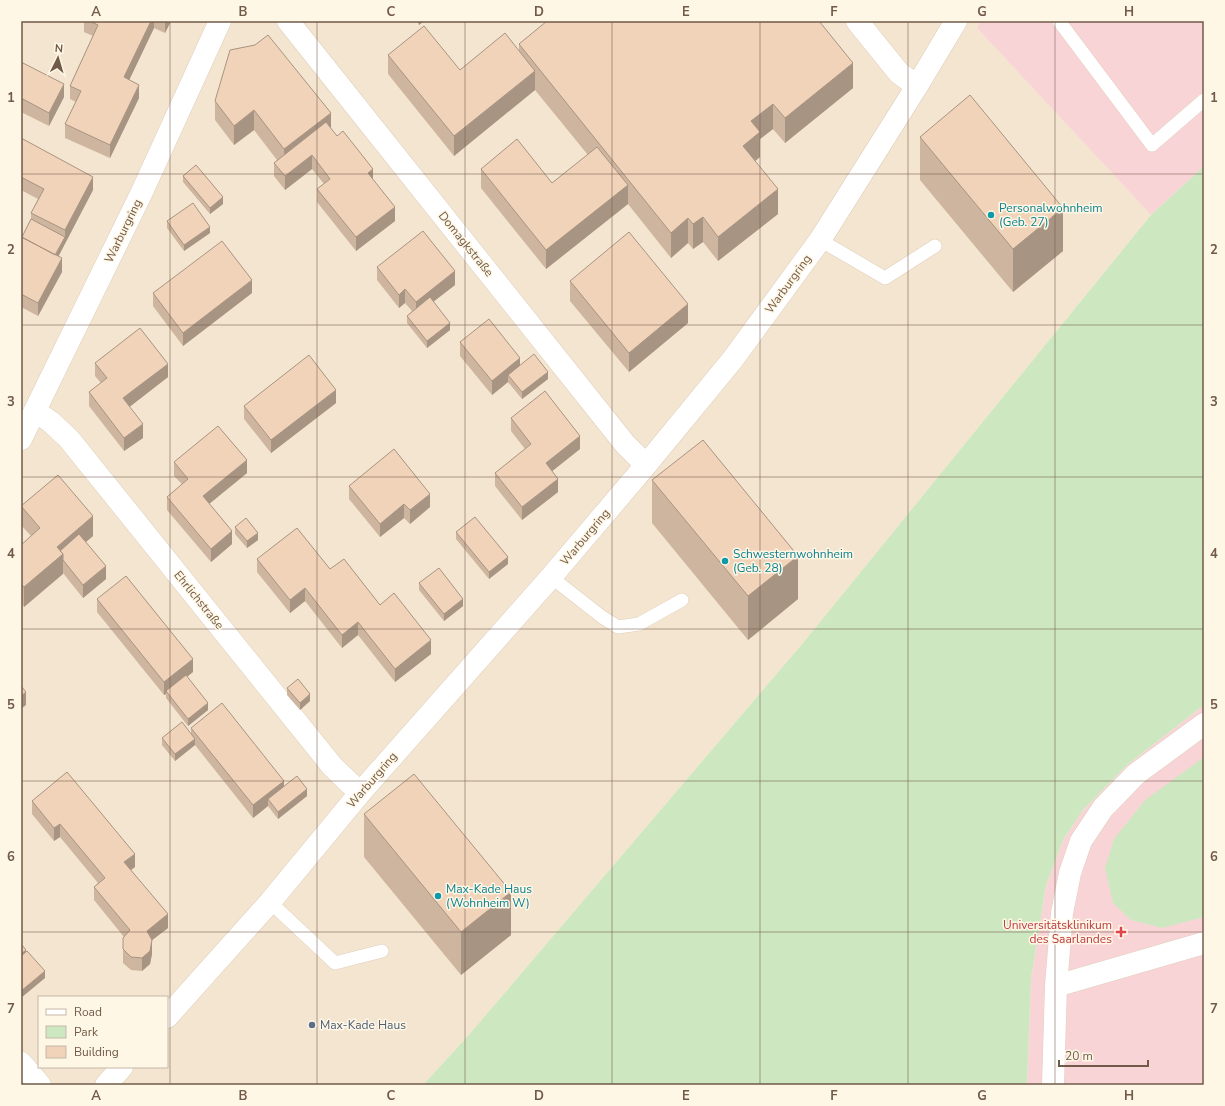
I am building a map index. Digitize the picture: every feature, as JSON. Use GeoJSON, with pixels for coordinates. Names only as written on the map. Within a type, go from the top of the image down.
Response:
{"type":"FeatureCollection","features":[{"type":"Feature","properties":{"kind":"street","name":"Warburgring"},"geometry":{"type":"LineString","coordinates":[[21,439],[141,194],[220,21]]}},
{"type":"Feature","properties":{"kind":"street","name":"Domagkstraße"},"geometry":{"type":"LineString","coordinates":[[288,21],[625,444],[646,465]]}},
{"type":"Feature","properties":{"kind":"street"},"geometry":{"type":"LineString","coordinates":[[857,21],[899,74],[917,86]]}},
{"type":"Feature","properties":{"kind":"street","name":"Warburgring"},"geometry":{"type":"LineString","coordinates":[[168,1016],[270,902],[360,793],[551,577],[733,359],[820,240],[956,21]]}},
{"type":"Feature","properties":{"kind":"street","name":"Ehrlichstraße"},"geometry":{"type":"LineString","coordinates":[[35,411],[51,422],[69,439],[332,766],[360,793]]}},
{"type":"Feature","properties":{"kind":"street"},"geometry":{"type":"LineString","coordinates":[[1053,1085],[1056,986],[1062,912],[1070,873],[1081,841],[1103,808],[1136,774],[1204,724]]}},
{"type":"Feature","properties":{"kind":"street"},"geometry":{"type":"LineString","coordinates":[[1056,986],[1204,943]]}},
{"type":"Feature","properties":{"kind":"street"},"geometry":{"type":"LineString","coordinates":[[21,1063],[40,1085]]}},
{"type":"Feature","properties":{"kind":"street"},"geometry":{"type":"LineString","coordinates":[[106,1085],[121,1068]]}},
{"type":"Feature","properties":{"kind":"lane"},"geometry":{"type":"LineString","coordinates":[[1059,21],[1152,145],[1204,100]]}},
{"type":"Feature","properties":{"kind":"lane"},"geometry":{"type":"LineString","coordinates":[[820,240],[885,278],[936,246]]}},
{"type":"Feature","properties":{"kind":"lane"},"geometry":{"type":"LineString","coordinates":[[551,577],[602,617],[618,627],[639,624],[682,600]]}},
{"type":"Feature","properties":{"kind":"lane"},"geometry":{"type":"LineString","coordinates":[[270,902],[335,963],[382,951]]}},
{"type":"Feature","properties":{"kind":"shaded area"},"geometry":{"type":"Polygon","coordinates":[[[21,21],[980,21],[977,28],[1151,215],[803,643],[468,1036],[423,1085],[21,1085],[21,21]]]}},
{"type":"Feature","properties":{"kind":"shaded area"},"geometry":{"type":"Polygon","coordinates":[[[980,21],[1204,21],[1204,166],[1151,215],[977,28],[980,21]]]}},
{"type":"Feature","properties":{"kind":"shaded area","name":"Universitätsklinikum des Saarlandes"},"geometry":{"type":"Polygon","coordinates":[[[1204,705],[1204,1085],[1027,1085],[1031,979],[1046,886],[1063,840],[1083,810],[1127,765],[1204,705]]]}},
{"type":"Feature","properties":{"kind":"green space"},"geometry":{"type":"Polygon","coordinates":[[[1204,166],[1204,705],[1127,765],[1083,810],[1063,840],[1046,886],[1031,979],[1027,1085],[423,1085],[468,1036],[803,643],[1151,215],[1204,166]]]}},
{"type":"Feature","properties":{"kind":"green space"},"geometry":{"type":"Polygon","coordinates":[[[1204,757],[1204,917],[1162,928],[1131,920],[1113,903],[1105,868],[1114,839],[1145,800],[1204,757]]]}},
{"type":"Feature","properties":{"kind":"building"},"geometry":{"type":"Polygon","coordinates":[[[89,21],[151,21],[124,77],[139,85],[110,145],[65,124],[81,91],[70,86],[98,25],[89,21]]]}},
{"type":"Feature","properties":{"kind":"building"},"geometry":{"type":"Polygon","coordinates":[[[547,21],[819,21],[853,63],[785,118],[773,104],[751,121],[760,132],[743,146],[778,189],[718,237],[703,217],[693,224],[688,218],[671,233],[519,44],[547,21]]]}},
{"type":"Feature","properties":{"kind":"building"},"geometry":{"type":"Polygon","coordinates":[[[424,26],[460,70],[505,33],[535,71],[454,136],[388,55],[424,26]]]}},
{"type":"Feature","properties":{"kind":"building"},"geometry":{"type":"Polygon","coordinates":[[[268,35],[331,113],[284,149],[254,110],[234,126],[215,101],[230,50],[255,45],[268,35]]]}},
{"type":"Feature","properties":{"kind":"building"},"geometry":{"type":"Polygon","coordinates":[[[21,62],[64,84],[49,113],[21,98],[21,62]]]}},
{"type":"Feature","properties":{"kind":"building"},"geometry":{"type":"Polygon","coordinates":[[[970,95],[1063,208],[1013,249],[920,137],[970,95]]]}},
{"type":"Feature","properties":{"kind":"building"},"geometry":{"type":"Polygon","coordinates":[[[326,122],[337,136],[343,131],[373,169],[368,173],[395,207],[356,237],[317,189],[330,179],[312,155],[285,176],[274,163],[326,122]]]}},
{"type":"Feature","properties":{"kind":"building"},"geometry":{"type":"Polygon","coordinates":[[[21,138],[93,177],[65,230],[31,213],[44,189],[21,177],[21,138]]]}},
{"type":"Feature","properties":{"kind":"building"},"geometry":{"type":"Polygon","coordinates":[[[517,139],[552,183],[597,147],[628,185],[546,250],[481,169],[517,139]]]}},
{"type":"Feature","properties":{"kind":"building"},"geometry":{"type":"Polygon","coordinates":[[[196,165],[223,197],[210,208],[183,176],[196,165]]]}},
{"type":"Feature","properties":{"kind":"building"},"geometry":{"type":"Polygon","coordinates":[[[193,203],[210,227],[184,245],[167,221],[193,203]]]}},
{"type":"Feature","properties":{"kind":"building"},"geometry":{"type":"Polygon","coordinates":[[[31,219],[65,237],[55,255],[22,237],[31,219]]]}},
{"type":"Feature","properties":{"kind":"building"},"geometry":{"type":"Polygon","coordinates":[[[423,231],[455,271],[416,302],[405,289],[399,295],[377,267],[423,231]]]}},
{"type":"Feature","properties":{"kind":"building"},"geometry":{"type":"Polygon","coordinates":[[[629,232],[688,304],[629,353],[570,281],[629,232]]]}},
{"type":"Feature","properties":{"kind":"building"},"geometry":{"type":"Polygon","coordinates":[[[21,237],[62,258],[38,303],[21,294],[21,237]]]}},
{"type":"Feature","properties":{"kind":"building"},"geometry":{"type":"Polygon","coordinates":[[[222,241],[252,280],[183,333],[153,293],[222,241]]]}},
{"type":"Feature","properties":{"kind":"building"},"geometry":{"type":"Polygon","coordinates":[[[430,297],[450,323],[427,341],[407,316],[430,297]]]}},
{"type":"Feature","properties":{"kind":"building"},"geometry":{"type":"Polygon","coordinates":[[[489,319],[520,358],[492,381],[460,342],[489,319]]]}},
{"type":"Feature","properties":{"kind":"building"},"geometry":{"type":"Polygon","coordinates":[[[140,328],[168,364],[123,398],[143,424],[124,438],[89,392],[107,378],[95,363],[140,328]]]}},
{"type":"Feature","properties":{"kind":"building"},"geometry":{"type":"Polygon","coordinates":[[[534,354],[548,372],[522,392],[508,375],[534,354]]]}},
{"type":"Feature","properties":{"kind":"building"},"geometry":{"type":"Polygon","coordinates":[[[309,355],[336,390],[271,440],[244,406],[309,355]]]}},
{"type":"Feature","properties":{"kind":"building"},"geometry":{"type":"Polygon","coordinates":[[[545,391],[580,436],[546,463],[558,479],[522,507],[495,473],[531,444],[511,418],[545,391]]]}},
{"type":"Feature","properties":{"kind":"building"},"geometry":{"type":"Polygon","coordinates":[[[218,426],[247,460],[203,496],[232,531],[211,549],[167,497],[188,479],[174,462],[218,426]]]}},
{"type":"Feature","properties":{"kind":"building"},"geometry":{"type":"Polygon","coordinates":[[[703,440],[798,556],[748,596],[652,480],[703,440]]]}},
{"type":"Feature","properties":{"kind":"building"},"geometry":{"type":"Polygon","coordinates":[[[394,449],[430,494],[410,510],[404,504],[380,524],[349,486],[394,449]]]}},
{"type":"Feature","properties":{"kind":"building"},"geometry":{"type":"Polygon","coordinates":[[[58,475],[93,516],[57,547],[63,554],[24,587],[21,584],[21,545],[40,528],[21,506],[58,475]]]}},
{"type":"Feature","properties":{"kind":"building"},"geometry":{"type":"Polygon","coordinates":[[[475,517],[508,557],[489,572],[456,532],[475,517]]]}},
{"type":"Feature","properties":{"kind":"building"},"geometry":{"type":"Polygon","coordinates":[[[246,518],[258,533],[247,541],[235,527],[246,518]]]}},
{"type":"Feature","properties":{"kind":"building"},"geometry":{"type":"Polygon","coordinates":[[[297,528],[330,569],[344,559],[380,605],[394,593],[431,640],[395,669],[358,622],[342,635],[305,588],[290,600],[257,559],[297,528]]]}},
{"type":"Feature","properties":{"kind":"building"},"geometry":{"type":"Polygon","coordinates":[[[79,534],[106,566],[83,585],[63,560],[63,554],[60,551],[79,534]]]}},
{"type":"Feature","properties":{"kind":"building"},"geometry":{"type":"Polygon","coordinates":[[[439,568],[463,599],[444,614],[419,583],[439,568]]]}},
{"type":"Feature","properties":{"kind":"building"},"geometry":{"type":"Polygon","coordinates":[[[126,576],[193,659],[164,682],[97,599],[126,576]]]}},
{"type":"Feature","properties":{"kind":"building"},"geometry":{"type":"Polygon","coordinates":[[[186,675],[208,703],[188,719],[166,691],[186,675]]]}},
{"type":"Feature","properties":{"kind":"building"},"geometry":{"type":"Polygon","coordinates":[[[298,679],[310,694],[300,703],[287,688],[298,679]]]}},
{"type":"Feature","properties":{"kind":"building"},"geometry":{"type":"Polygon","coordinates":[[[21,686],[26,692],[21,696],[21,686]]]}},
{"type":"Feature","properties":{"kind":"building"},"geometry":{"type":"Polygon","coordinates":[[[222,703],[284,781],[253,805],[191,728],[222,703]]]}},
{"type":"Feature","properties":{"kind":"building"},"geometry":{"type":"Polygon","coordinates":[[[182,722],[195,739],[175,754],[162,738],[182,722]]]}},
{"type":"Feature","properties":{"kind":"building"},"geometry":{"type":"Polygon","coordinates":[[[67,772],[135,854],[124,862],[168,914],[147,931],[152,940],[150,951],[142,958],[131,957],[123,949],[123,938],[130,930],[94,887],[105,878],[60,824],[54,828],[32,801],[67,772]]]}},
{"type":"Feature","properties":{"kind":"building"},"geometry":{"type":"Polygon","coordinates":[[[414,774],[511,892],[461,932],[364,814],[414,774]]]}},
{"type":"Feature","properties":{"kind":"building"},"geometry":{"type":"Polygon","coordinates":[[[297,776],[307,789],[278,812],[268,799],[297,776]]]}},
{"type":"Feature","properties":{"kind":"building"},"geometry":{"type":"Polygon","coordinates":[[[21,944],[26,950],[21,954],[21,944]]]}},
{"type":"Feature","properties":{"kind":"building"},"geometry":{"type":"Polygon","coordinates":[[[27,951],[45,971],[21,991],[21,956],[27,951]]]}},
{"type":"Feature","properties":{"kind":"place","name":"Personalwohnheim (Geb. 27)"},"geometry":{"type":"Point","coordinates":[991,215]}},
{"type":"Feature","properties":{"kind":"place","name":"Schwesternwohnheim (Geb. 28)"},"geometry":{"type":"Point","coordinates":[725,561]}},
{"type":"Feature","properties":{"kind":"place","name":"Max-Kade Haus (Wohnheim W)"},"geometry":{"type":"Point","coordinates":[438,896]}},
{"type":"Feature","properties":{"kind":"place","name":"Universitätsklinikum des Saarlandes"},"geometry":{"type":"Point","coordinates":[1121,932]}},
{"type":"Feature","properties":{"kind":"place","name":"Max-Kade Haus"},"geometry":{"type":"Point","coordinates":[312,1025]}}]}
